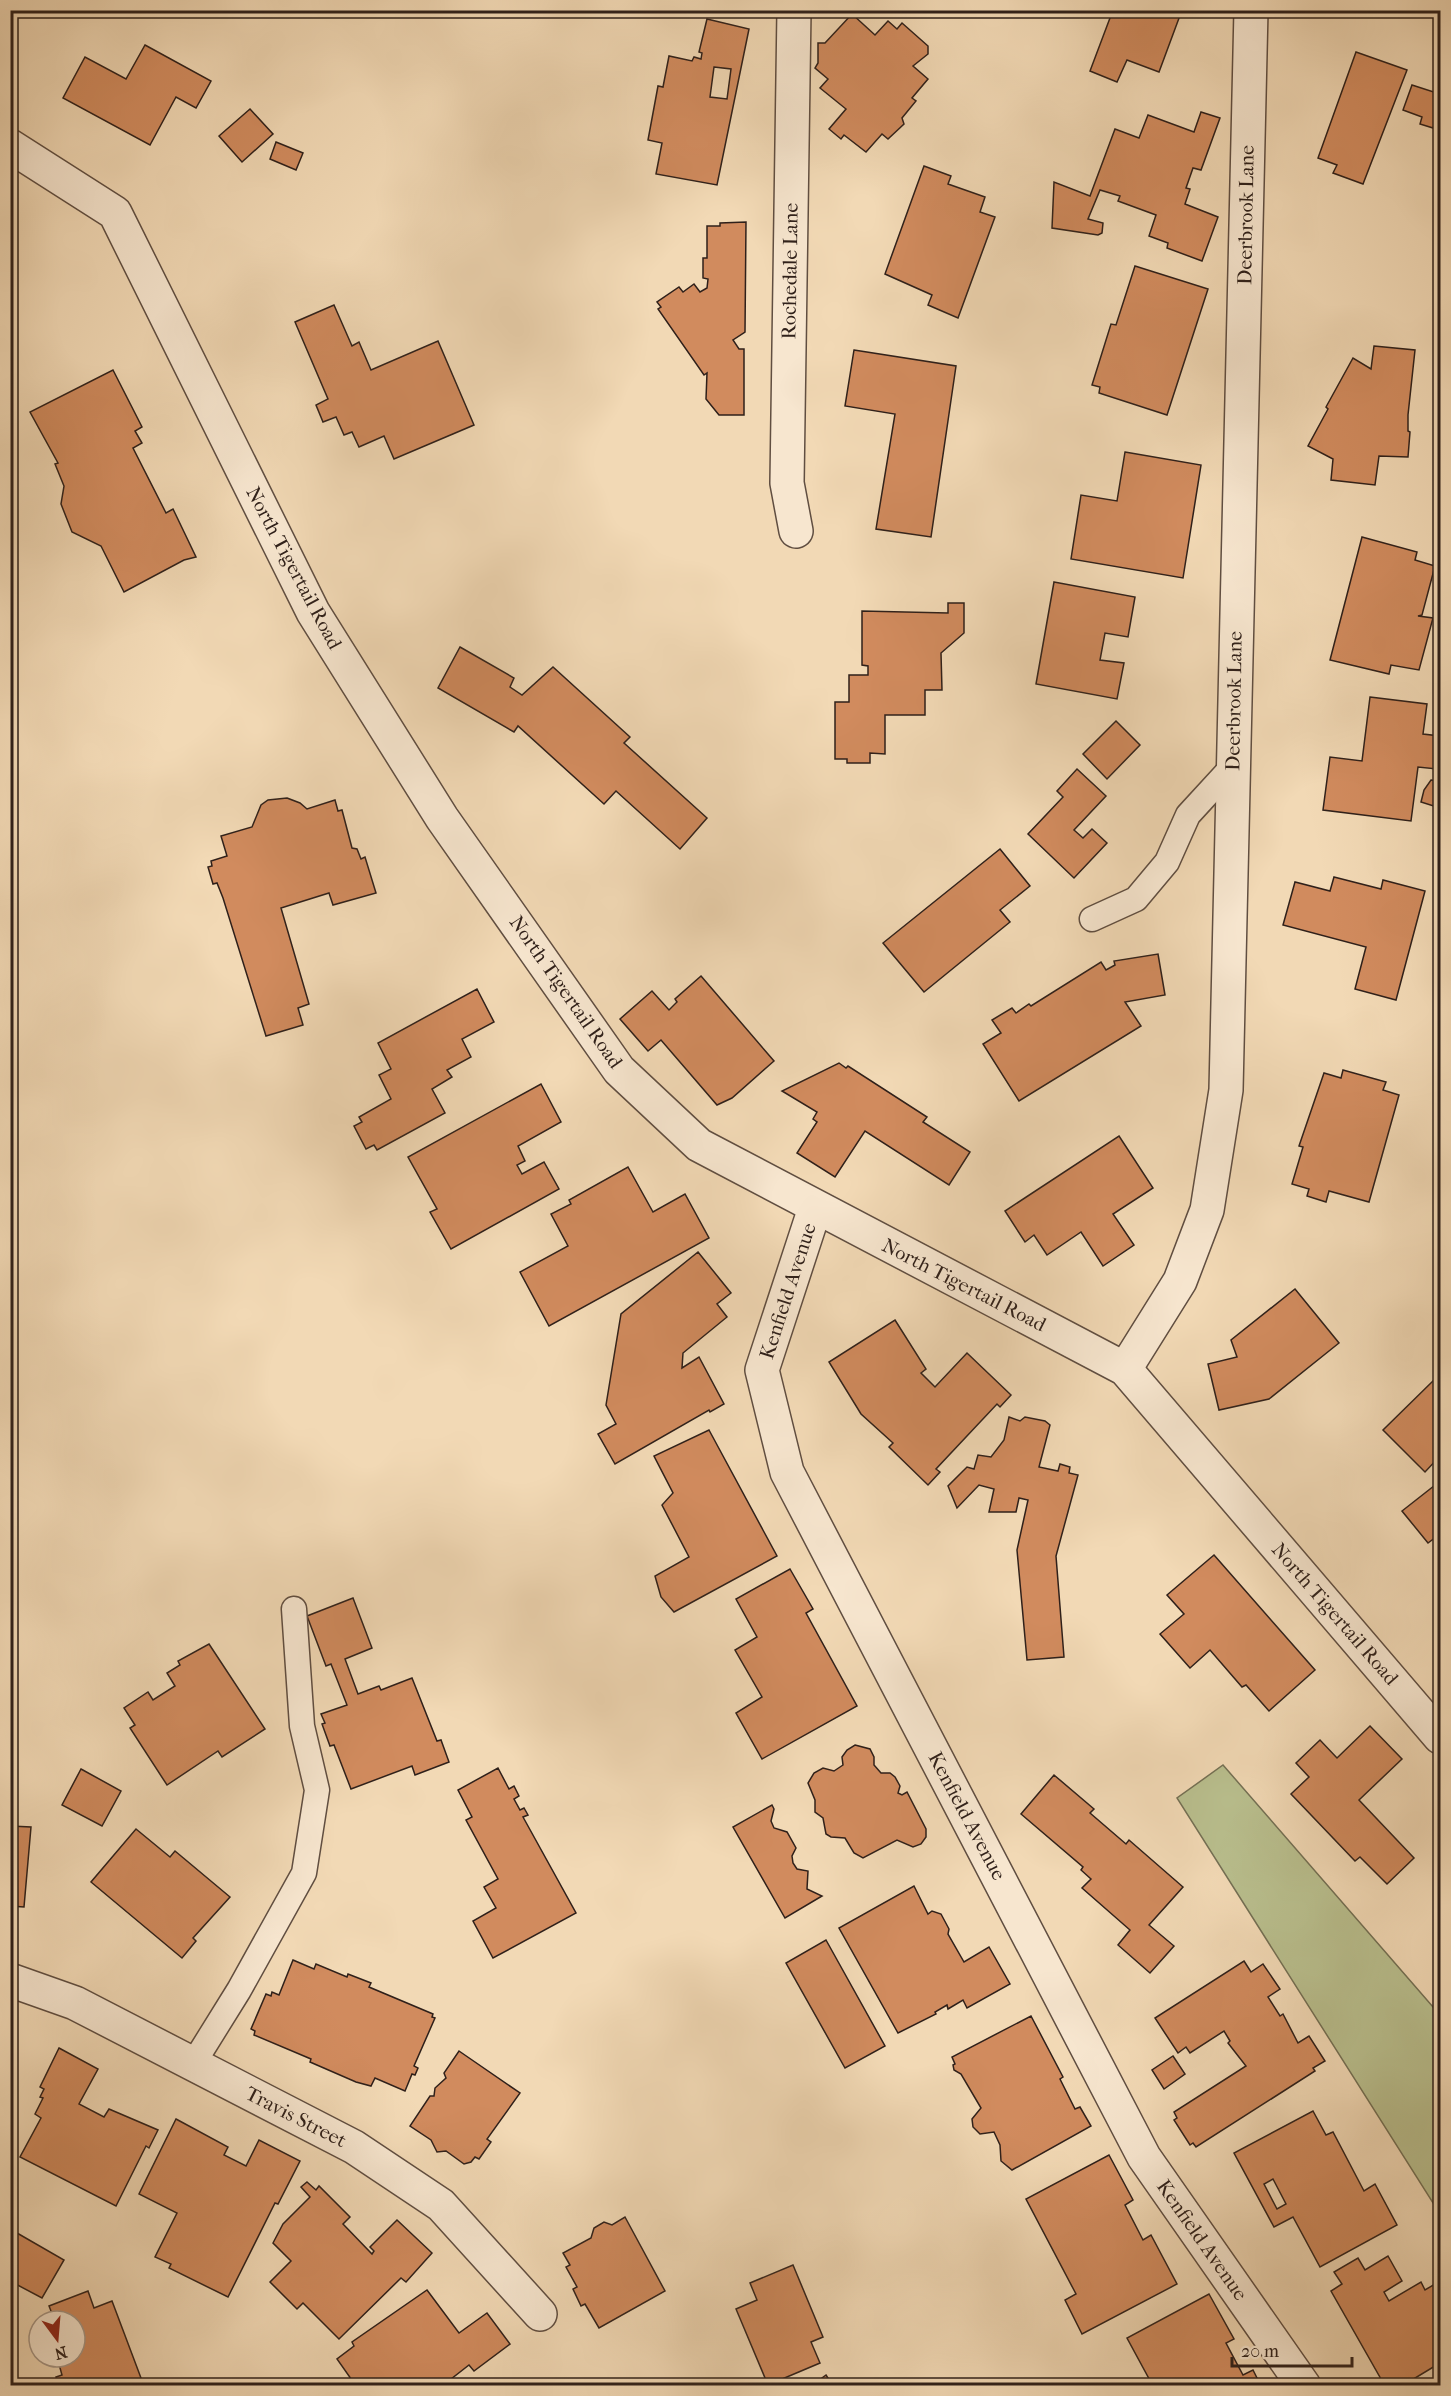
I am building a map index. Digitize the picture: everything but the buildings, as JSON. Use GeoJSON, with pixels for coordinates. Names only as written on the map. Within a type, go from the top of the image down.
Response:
{"type":"FeatureCollection","features":[{"type":"Feature","properties":{"kind":"street","name":"Rochedale Lane"},"geometry":{"type":"LineString","coordinates":[[794,10],[787,483],[796,531]]}},
{"type":"Feature","properties":{"kind":"street","name":"Deerbrook Lane"},"geometry":{"type":"LineString","coordinates":[[1125,1369],[1180,1281],[1208,1210],[1226,1090],[1251,10]]}},
{"type":"Feature","properties":{"kind":"street","name":"North Tigertail Road"},"geometry":{"type":"LineString","coordinates":[[10,146],[115,213],[313,612],[442,818],[619,1070],[699,1145],[1125,1369],[1440,1737]]}},
{"type":"Feature","properties":{"kind":"street","name":"Kenfield Avenue"},"geometry":{"type":"LineString","coordinates":[[815,1208],[762,1370],[787,1472],[1144,2157],[1304,2385]]}},
{"type":"Feature","properties":{"kind":"street","name":"Travis Street"},"geometry":{"type":"LineString","coordinates":[[10,1980],[75,2003],[354,2147],[441,2205],[540,2314]]}},
{"type":"Feature","properties":{"kind":"lane"},"geometry":{"type":"LineString","coordinates":[[1092,920],[1136,899],[1167,862],[1188,815],[1233,766]]}},
{"type":"Feature","properties":{"kind":"lane"},"geometry":{"type":"LineString","coordinates":[[193,2064],[239,1990],[304,1874],[317,1790],[302,1726],[294,1609]]}},
{"type":"Feature","properties":{"kind":"green space"},"geometry":{"type":"Polygon","coordinates":[[[1223,1765],[1440,2015],[1440,2214],[1177,1798],[1223,1765]]]}}]}
